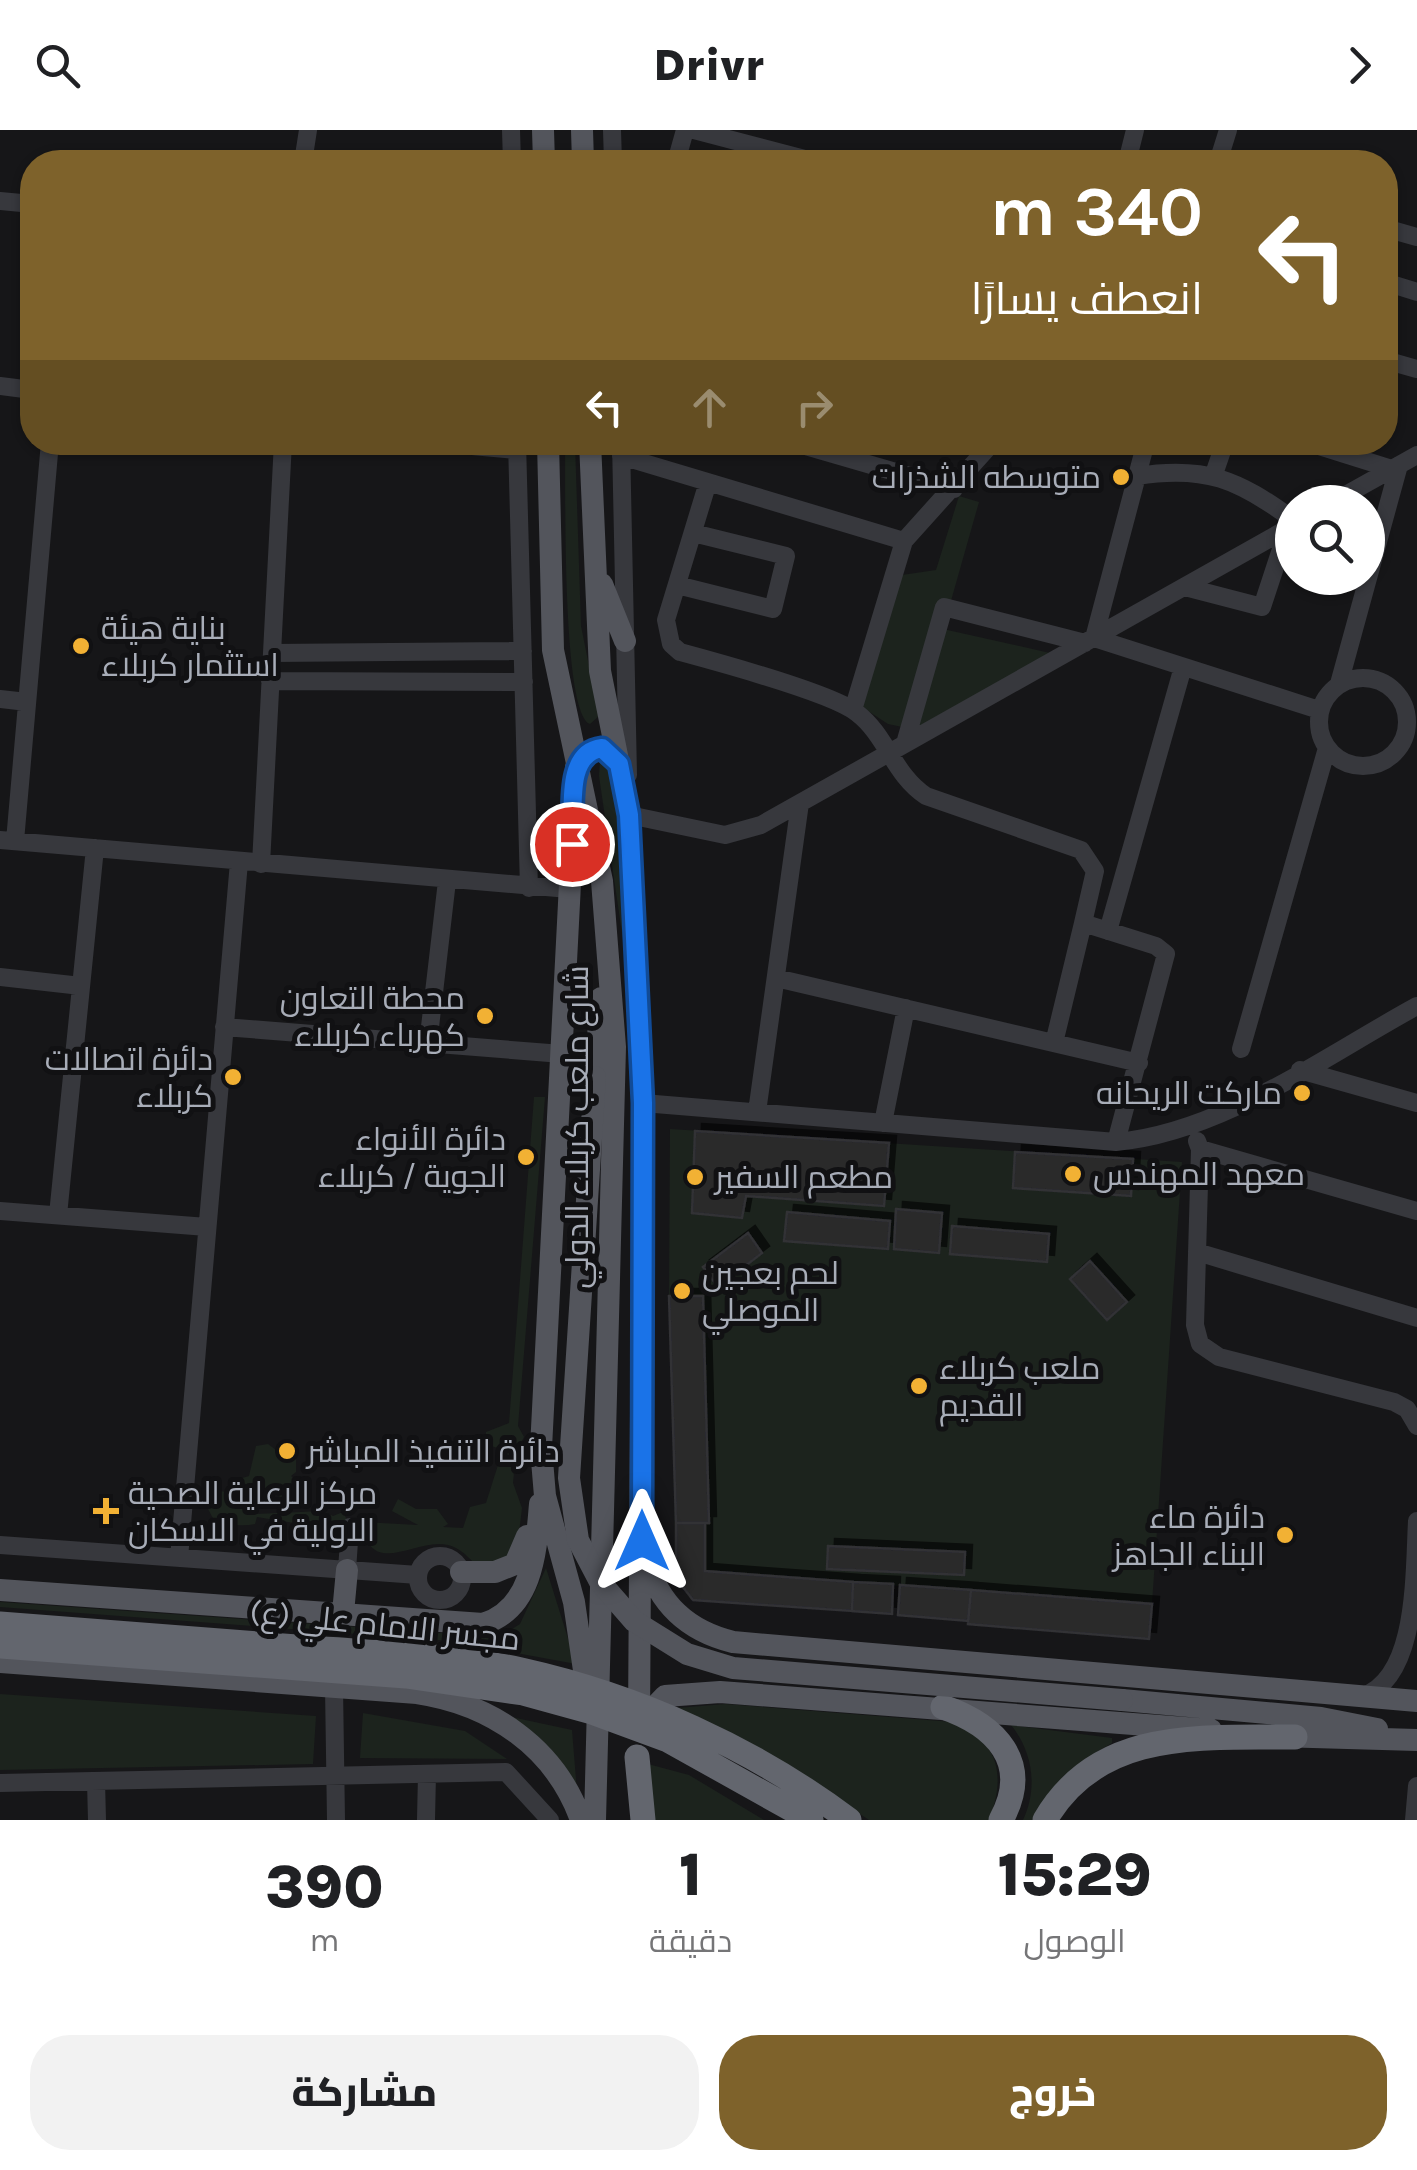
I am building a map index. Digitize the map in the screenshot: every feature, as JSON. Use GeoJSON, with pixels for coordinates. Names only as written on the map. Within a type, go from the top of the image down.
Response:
{"type":"FeatureCollection","features":[{"type":"Feature","properties":{"kind":"highway","name":"مجسر الامام علي (ع)"},"geometry":{"type":"LineString","coordinates":[[0,1624],[410,1655],[521,1670],[628,1701],[691,1728],[752,1758],[850,1820]]}},
{"type":"Feature","properties":{"kind":"highway","name":"مجسر الامام علي (ع)"},"geometry":{"type":"LineString","coordinates":[[0,1646],[406,1676],[501,1689],[627,1724],[734,1774],[810,1820]]}},
{"type":"Feature","properties":{"kind":"highway"},"geometry":{"type":"LineString","coordinates":[[942,1707],[991,1731],[1006,1752],[1012,1775],[1001,1820]]}},
{"type":"Feature","properties":{"kind":"highway"},"geometry":{"type":"LineString","coordinates":[[1046,1820],[1060,1798],[1091,1768],[1132,1748],[1167,1740],[1295,1738]]}},
{"type":"Feature","properties":{"kind":"highway"},"geometry":{"type":"LineString","coordinates":[[637,1757],[642,1820]]}},
{"type":"Feature","properties":{"kind":"highway"},"geometry":{"type":"LineString","coordinates":[[734,1774],[781,1820]]}},
{"type":"Feature","properties":{"kind":"main road","name":"شارع ملعب كربلاء الدولي"},"geometry":{"type":"LineString","coordinates":[[548,455],[553,650],[603,900],[614,1012],[615,1137],[595,1757]]}},
{"type":"Feature","properties":{"kind":"main road","name":"شارع ملعب كربلاء الدولي"},"geometry":{"type":"LineString","coordinates":[[591,455],[600,671],[629,815],[643,1103],[642,1541],[637,1757]]}},
{"type":"Feature","properties":{"kind":"main road"},"geometry":{"type":"LineString","coordinates":[[595,566],[625,641]]}},
{"type":"Feature","properties":{"kind":"main road"},"geometry":{"type":"LineString","coordinates":[[564,708],[579,726],[595,727],[608,718]]}},
{"type":"Feature","properties":{"kind":"main road"},"geometry":{"type":"LineString","coordinates":[[595,1820],[595,1757],[577,1616],[543,1481],[541,1448],[576,767],[586,753],[602,748],[619,764]]}},
{"type":"Feature","properties":{"kind":"main road"},"geometry":{"type":"LineString","coordinates":[[603,900],[568,1478],[578,1540],[607,1592],[654,1637],[719,1666],[1321,1718],[1417,1740]]}},
{"type":"Feature","properties":{"kind":"main road"},"geometry":{"type":"LineString","coordinates":[[461,1572],[504,1570],[520,1558],[541,1448]]}},
{"type":"Feature","properties":{"kind":"main road"},"geometry":{"type":"LineString","coordinates":[[0,1590],[472,1624],[505,1614],[532,1568],[543,1481]]}},
{"type":"Feature","properties":{"kind":"main road"},"geometry":{"type":"LineString","coordinates":[[642,1541],[656,1586],[686,1623],[715,1638],[773,1647],[1417,1701]]}},
{"type":"Feature","properties":{"kind":"main road"},"geometry":{"type":"LineString","coordinates":[[343,1613],[347,1570]]}},
{"type":"Feature","properties":{"kind":"main road"},"geometry":{"type":"LineString","coordinates":[[763,1695],[752,1671],[757,1658],[773,1647]]}},
{"type":"Feature","properties":{"kind":"main road"},"geometry":{"type":"LineString","coordinates":[[0,1662],[437,1696],[494,1717],[542,1755],[567,1790],[581,1820]]}},
{"type":"Feature","properties":{"kind":"main road"},"geometry":{"type":"LineString","coordinates":[[639,1724],[657,1701],[675,1693],[942,1707],[1295,1738],[1417,1740]]}},
{"type":"Feature","properties":{"kind":"street"},"geometry":{"type":"LineString","coordinates":[[694,130],[770,150]]}},
{"type":"Feature","properties":{"kind":"street"},"geometry":{"type":"LineString","coordinates":[[49,455],[27,702],[8,840],[569,889]]}},
{"type":"Feature","properties":{"kind":"street"},"geometry":{"type":"LineString","coordinates":[[261,864],[281,455]]}},
{"type":"Feature","properties":{"kind":"street"},"geometry":{"type":"LineString","coordinates":[[517,455],[529,888]]}},
{"type":"Feature","properties":{"kind":"street"},"geometry":{"type":"LineString","coordinates":[[621,455],[629,815],[725,835],[761,825],[1275,533]]}},
{"type":"Feature","properties":{"kind":"street"},"geometry":{"type":"LineString","coordinates":[[632,455],[649,464],[904,541]]}},
{"type":"Feature","properties":{"kind":"street"},"geometry":{"type":"LineString","coordinates":[[649,455],[649,464]]}},
{"type":"Feature","properties":{"kind":"street"},"geometry":{"type":"LineString","coordinates":[[838,455],[954,488]]}},
{"type":"Feature","properties":{"kind":"street"},"geometry":{"type":"LineString","coordinates":[[853,710],[904,541],[982,455]]}},
{"type":"Feature","properties":{"kind":"street"},"geometry":{"type":"LineString","coordinates":[[1090,641],[1143,455]]}},
{"type":"Feature","properties":{"kind":"street"},"geometry":{"type":"LineString","coordinates":[[1214,474],[1221,455]]}},
{"type":"Feature","properties":{"kind":"street"},"geometry":{"type":"LineString","coordinates":[[1353,455],[1396,467]]}},
{"type":"Feature","properties":{"kind":"street"},"geometry":{"type":"LineString","coordinates":[[1364,485],[1417,455]]}},
{"type":"Feature","properties":{"kind":"street"},"geometry":{"type":"LineString","coordinates":[[1386,683],[1406,709],[1408,725],[1394,754],[1364,767],[1347,764],[1327,748],[1318,727],[1320,710],[1339,684],[1396,467]]}},
{"type":"Feature","properties":{"kind":"street"},"geometry":{"type":"LineString","coordinates":[[1137,476],[1214,474],[1258,494],[1275,509]]}},
{"type":"Feature","properties":{"kind":"street"},"geometry":{"type":"LineString","coordinates":[[708,482],[665,626],[675,648],[853,710],[872,729],[906,783],[926,796],[1086,854],[1094,871],[1054,1043]]}},
{"type":"Feature","properties":{"kind":"street"},"geometry":{"type":"LineString","coordinates":[[677,584],[773,609],[786,556],[693,533]]}},
{"type":"Feature","properties":{"kind":"street"},"geometry":{"type":"LineString","coordinates":[[1185,586],[1262,607],[1275,570]]}},
{"type":"Feature","properties":{"kind":"street"},"geometry":{"type":"LineString","coordinates":[[906,740],[944,607],[1090,641],[1320,710]]}},
{"type":"Feature","properties":{"kind":"street"},"geometry":{"type":"LineString","coordinates":[[272,653],[522,651]]}},
{"type":"Feature","properties":{"kind":"street"},"geometry":{"type":"LineString","coordinates":[[1108,931],[1183,667]]}},
{"type":"Feature","properties":{"kind":"street"},"geometry":{"type":"LineString","coordinates":[[1339,684],[1354,678],[1417,693]]}},
{"type":"Feature","properties":{"kind":"street"},"geometry":{"type":"LineString","coordinates":[[270,682],[524,682]]}},
{"type":"Feature","properties":{"kind":"street"},"geometry":{"type":"LineString","coordinates":[[0,699],[27,702]]}},
{"type":"Feature","properties":{"kind":"street"},"geometry":{"type":"LineString","coordinates":[[1241,1049],[1327,748]]}},
{"type":"Feature","properties":{"kind":"street"},"geometry":{"type":"LineString","coordinates":[[757,1112],[800,803]]}},
{"type":"Feature","properties":{"kind":"street"},"geometry":{"type":"LineString","coordinates":[[58,1216],[94,848]]}},
{"type":"Feature","properties":{"kind":"street"},"geometry":{"type":"LineString","coordinates":[[179,1558],[239,862]]}},
{"type":"Feature","properties":{"kind":"street"},"geometry":{"type":"LineString","coordinates":[[428,1044],[447,880]]}},
{"type":"Feature","properties":{"kind":"street"},"geometry":{"type":"LineString","coordinates":[[1083,923],[1160,948],[1166,954],[1116,1142]]}},
{"type":"Feature","properties":{"kind":"street"},"geometry":{"type":"LineString","coordinates":[[0,977],[81,986]]}},
{"type":"Feature","properties":{"kind":"street"},"geometry":{"type":"LineString","coordinates":[[776,978],[1139,1062]]}},
{"type":"Feature","properties":{"kind":"street"},"geometry":{"type":"LineString","coordinates":[[643,1103],[1116,1142],[1192,1127],[1417,1006]]}},
{"type":"Feature","properties":{"kind":"street"},"geometry":{"type":"LineString","coordinates":[[883,1122],[906,1008]]}},
{"type":"Feature","properties":{"kind":"street"},"geometry":{"type":"LineString","coordinates":[[224,1026],[562,1054]]}},
{"type":"Feature","properties":{"kind":"street"},"geometry":{"type":"LineString","coordinates":[[1300,1070],[1417,1103]]}},
{"type":"Feature","properties":{"kind":"street"},"geometry":{"type":"LineString","coordinates":[[1192,1127],[1200,1149],[1194,1325],[1204,1349],[1394,1402],[1407,1409],[1417,1426]]}},
{"type":"Feature","properties":{"kind":"street"},"geometry":{"type":"LineString","coordinates":[[1200,1149],[1417,1210]]}},
{"type":"Feature","properties":{"kind":"street"},"geometry":{"type":"LineString","coordinates":[[0,1211],[208,1227]]}},
{"type":"Feature","properties":{"kind":"street"},"geometry":{"type":"LineString","coordinates":[[1197,1252],[1417,1318]]}},
{"type":"Feature","properties":{"kind":"street"},"geometry":{"type":"LineString","coordinates":[[1417,1521],[1417,1672]]}},
{"type":"Feature","properties":{"kind":"street"},"geometry":{"type":"LineString","coordinates":[[347,1570],[350,1527]]}},
{"type":"Feature","properties":{"kind":"street"},"geometry":{"type":"LineString","coordinates":[[0,1546],[418,1575]]}},
{"type":"Feature","properties":{"kind":"street"},"geometry":{"type":"LineString","coordinates":[[438,1556],[452,1560],[461,1572],[457,1592],[445,1599],[425,1594],[418,1575],[425,1562],[438,1556]]}},
{"type":"Feature","properties":{"kind":"street"},"geometry":{"type":"LineString","coordinates":[[1355,1698],[1392,1680],[1414,1650]]}},
{"type":"Feature","properties":{"kind":"street"},"geometry":{"type":"LineString","coordinates":[[334,1687],[336,1820]]}},
{"type":"Feature","properties":{"kind":"street"},"geometry":{"type":"LineString","coordinates":[[0,1783],[506,1772],[532,1794],[550,1820]]}},
{"type":"Feature","properties":{"kind":"street"},"geometry":{"type":"LineString","coordinates":[[426,1820],[427,1774]]}},
{"type":"Feature","properties":{"kind":"street"},"geometry":{"type":"LineString","coordinates":[[96,1781],[97,1820]]}},
{"type":"Feature","properties":{"kind":"street"},"geometry":{"type":"LineString","coordinates":[[1414,1820],[1417,1786]]}},
{"type":"Feature","properties":{"kind":"street"},"geometry":{"type":"LineString","coordinates":[[535,1820],[550,1820]]}},
{"type":"Feature","properties":{"kind":"shaded area"},"geometry":{"type":"Polygon","coordinates":[[[565,455],[575,455],[581,626],[599,716],[590,724],[581,710],[574,681],[565,455]]]}},
{"type":"Feature","properties":{"kind":"shaded area"},"geometry":{"type":"Polygon","coordinates":[[[959,496],[979,502],[943,629],[1050,653],[917,730],[888,724],[859,705],[895,576],[936,570],[959,496]]]}},
{"type":"Feature","properties":{"kind":"shaded area"},"geometry":{"type":"Polygon","coordinates":[[[600,759],[617,777],[624,947],[599,776],[600,759]]]}},
{"type":"Feature","properties":{"kind":"shaded area"},"geometry":{"type":"Polygon","coordinates":[[[534,1097],[545,1097],[518,1426],[524,1437],[516,1452],[513,1483],[522,1508],[517,1550],[508,1562],[474,1563],[448,1545],[384,1553],[367,1540],[362,1522],[418,1525],[392,1511],[398,1499],[416,1509],[437,1509],[448,1524],[443,1527],[463,1528],[470,1507],[486,1503],[498,1465],[505,1466],[506,1451],[486,1444],[486,1432],[509,1423],[534,1097]]]}},
{"type":"Feature","properties":{"kind":"shaded area","name":"ملعب كربلاء القديم"},"geometry":{"type":"Polygon","coordinates":[[[670,1129],[1182,1162],[1152,1604],[676,1570],[669,1296],[670,1129]]]}},
{"type":"Feature","properties":{"kind":"shaded area"},"geometry":{"type":"Polygon","coordinates":[[[268,1444],[276,1450],[289,1448],[296,1458],[296,1472],[291,1476],[302,1487],[302,1501],[288,1505],[275,1492],[244,1498],[251,1500],[255,1514],[323,1511],[333,1516],[343,1512],[348,1522],[294,1523],[257,1517],[255,1524],[250,1525],[215,1522],[208,1509],[217,1490],[233,1494],[239,1479],[249,1476],[256,1446],[268,1444]]]}},
{"type":"Feature","properties":{"kind":"shaded area"},"geometry":{"type":"Polygon","coordinates":[[[546,1568],[576,1664],[451,1641],[0,1607],[0,1602],[499,1637],[520,1624],[546,1568]]]}},
{"type":"Feature","properties":{"kind":"shaded area"},"geometry":{"type":"Polygon","coordinates":[[[0,1694],[316,1716],[313,1764],[0,1770],[0,1694]]]}},
{"type":"Feature","properties":{"kind":"shaded area"},"geometry":{"type":"Polygon","coordinates":[[[725,1704],[953,1722],[981,1739],[995,1762],[997,1789],[989,1820],[869,1820],[808,1779],[677,1708],[725,1704]]]}},
{"type":"Feature","properties":{"kind":"shaded area"},"geometry":{"type":"Polygon","coordinates":[[[363,1713],[465,1731],[507,1759],[360,1758],[363,1713]]]}},
{"type":"Feature","properties":{"kind":"shaded area"},"geometry":{"type":"Polygon","coordinates":[[[507,1716],[572,1730],[577,1792],[507,1716]]]}},
{"type":"Feature","properties":{"kind":"shaded area"},"geometry":{"type":"Polygon","coordinates":[[[1011,1725],[1112,1738],[1112,1743],[1066,1775],[1032,1820],[1023,1820],[1031,1795],[1031,1771],[1024,1747],[1011,1725]]]}},
{"type":"Feature","properties":{"kind":"shaded area"},"geometry":{"type":"Polygon","coordinates":[[[648,1764],[689,1775],[764,1820],[654,1820],[648,1764]]]}},
{"type":"Feature","properties":{"kind":"building"},"geometry":{"type":"Polygon","coordinates":[[[695,1131],[889,1143],[884,1206],[746,1196],[742,1218],[692,1213],[695,1131]]]}},
{"type":"Feature","properties":{"kind":"building","name":"معهد المهندس"},"geometry":{"type":"Polygon","coordinates":[[[1015,1152],[1133,1159],[1131,1196],[1013,1188],[1015,1152]]]}},
{"type":"Feature","properties":{"kind":"building"},"geometry":{"type":"Polygon","coordinates":[[[896,1209],[942,1213],[939,1253],[894,1249],[896,1209]]]}},
{"type":"Feature","properties":{"kind":"building"},"geometry":{"type":"Polygon","coordinates":[[[787,1212],[890,1221],[888,1249],[784,1241],[787,1212]]]}},
{"type":"Feature","properties":{"kind":"building"},"geometry":{"type":"Polygon","coordinates":[[[952,1226],[1049,1234],[1047,1262],[950,1254],[952,1226]]]}},
{"type":"Feature","properties":{"kind":"building"},"geometry":{"type":"Polygon","coordinates":[[[748,1233],[762,1253],[718,1287],[703,1267],[748,1233]]]}},
{"type":"Feature","properties":{"kind":"building"},"geometry":{"type":"Polygon","coordinates":[[[1090,1261],[1127,1302],[1107,1320],[1070,1279],[1090,1261]]]}},
{"type":"Feature","properties":{"kind":"building"},"geometry":{"type":"Polygon","coordinates":[[[669,1296],[703,1296],[709,1523],[676,1523],[669,1296]]]}},
{"type":"Feature","properties":{"kind":"building"},"geometry":{"type":"Polygon","coordinates":[[[676,1523],[705,1523],[705,1571],[853,1582],[852,1611],[693,1600],[676,1578],[676,1523]]]}},
{"type":"Feature","properties":{"kind":"building"},"geometry":{"type":"Polygon","coordinates":[[[828,1546],[965,1552],[964,1575],[827,1569],[828,1546]]]}},
{"type":"Feature","properties":{"kind":"building"},"geometry":{"type":"Polygon","coordinates":[[[853,1582],[893,1584],[892,1614],[852,1611],[853,1582]]]}},
{"type":"Feature","properties":{"kind":"building"},"geometry":{"type":"Polygon","coordinates":[[[900,1585],[971,1590],[968,1621],[898,1615],[900,1585]]]}},
{"type":"Feature","properties":{"kind":"building"},"geometry":{"type":"Polygon","coordinates":[[[971,1590],[1152,1604],[1149,1639],[968,1624],[971,1590]]]}},
{"type":"Feature","properties":{"kind":"place","name":"متوسطه الشذرات"},"geometry":{"type":"Point","coordinates":[1121,477]}},
{"type":"Feature","properties":{"kind":"place","name":"بناية هيئة استثمار كربلاء"},"geometry":{"type":"Point","coordinates":[81,646]}},
{"type":"Feature","properties":{"kind":"place","name":"محطة التعاون كهرباء كربلاء"},"geometry":{"type":"Point","coordinates":[485,1016]}},
{"type":"Feature","properties":{"kind":"place","name":"دائرة اتصالات كربلاء"},"geometry":{"type":"Point","coordinates":[233,1077]}},
{"type":"Feature","properties":{"kind":"place","name":"ماركت الريحانه"},"geometry":{"type":"Point","coordinates":[1302,1093]}},
{"type":"Feature","properties":{"kind":"place","name":"دائرة الأنواء الجوية / كربلاء"},"geometry":{"type":"Point","coordinates":[526,1157]}},
{"type":"Feature","properties":{"kind":"place","name":"معهد المهندس"},"geometry":{"type":"Point","coordinates":[1073,1174]}},
{"type":"Feature","properties":{"kind":"place","name":"مطعم السفير"},"geometry":{"type":"Point","coordinates":[695,1177]}},
{"type":"Feature","properties":{"kind":"place","name":"لحم بعجين الموصلي"},"geometry":{"type":"Point","coordinates":[682,1291]}},
{"type":"Feature","properties":{"kind":"place","name":"ملعب كربلاء القديم"},"geometry":{"type":"Point","coordinates":[919,1386]}},
{"type":"Feature","properties":{"kind":"place","name":"دائرة التنفيذ المباشر"},"geometry":{"type":"Point","coordinates":[287,1451]}},
{"type":"Feature","properties":{"kind":"place","name":"مركز الرعاية الصحية الاولية في الاسكان"},"geometry":{"type":"Point","coordinates":[106,1511]}},
{"type":"Feature","properties":{"kind":"place","name":"دائرة ماء البناء الجاهز"},"geometry":{"type":"Point","coordinates":[1285,1535]}},
{"type":"Feature","properties":{"kind":"route"},"geometry":{"type":"LineString","coordinates":[[572,844],[576,767],[586,753],[602,748],[616,757],[619,764],[629,815],[643,1103],[642,1541]]}}]}
